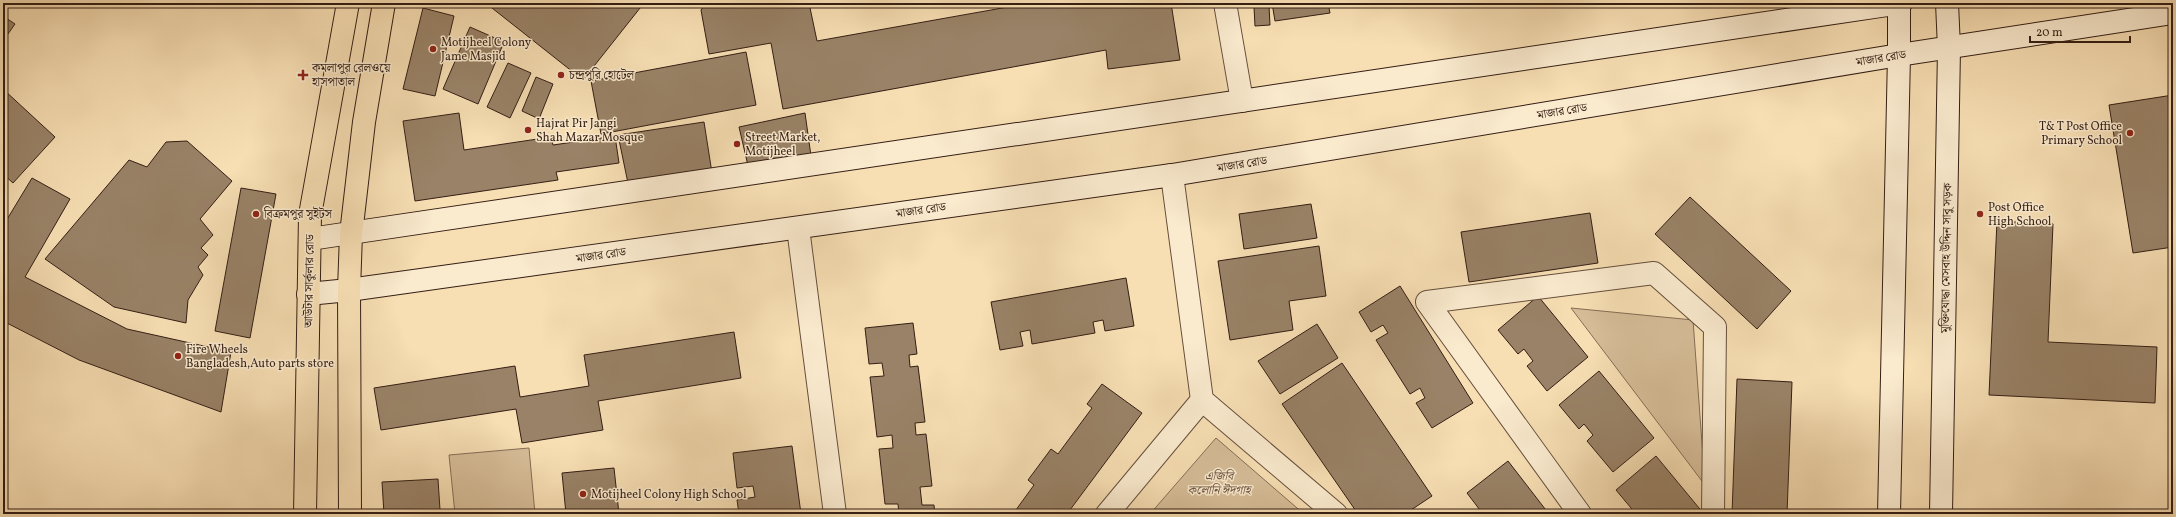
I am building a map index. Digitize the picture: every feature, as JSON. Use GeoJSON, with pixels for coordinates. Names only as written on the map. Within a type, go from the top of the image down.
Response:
{"type":"FeatureCollection","features":[{"type":"Feature","properties":{"kind":"main road","name":"আউটার সার্কুলার রোড"},"geometry":{"type":"LineString","coordinates":[[305,514],[310,215],[348,3]]}},
{"type":"Feature","properties":{"kind":"main road"},"geometry":{"type":"LineString","coordinates":[[350,514],[349,290],[351,234],[364,122],[384,3]]}},
{"type":"Feature","properties":{"kind":"main road"},"geometry":{"type":"LineString","coordinates":[[1225,3],[1242,101]]}},
{"type":"Feature","properties":{"kind":"main road"},"geometry":{"type":"LineString","coordinates":[[310,239],[1900,3],[1889,514]]}},
{"type":"Feature","properties":{"kind":"main road","name":"মুক্তিযোদ্ধা মেসবাহ উদ্দিন সাবু সড়ক"},"geometry":{"type":"LineString","coordinates":[[1941,514],[1949,48],[1947,3]]}},
{"type":"Feature","properties":{"kind":"main road","name":"মাজার রোড"},"geometry":{"type":"LineString","coordinates":[[308,294],[349,290],[1172,175],[1899,55],[2173,13]]}},
{"type":"Feature","properties":{"kind":"main road"},"geometry":{"type":"LineString","coordinates":[[1172,175],[1202,400],[1336,514]]}},
{"type":"Feature","properties":{"kind":"main road"},"geometry":{"type":"LineString","coordinates":[[798,228],[835,514]]}},
{"type":"Feature","properties":{"kind":"main road"},"geometry":{"type":"LineString","coordinates":[[1580,514],[1427,302],[1654,273],[1715,327],[1713,514]]}},
{"type":"Feature","properties":{"kind":"main road"},"geometry":{"type":"LineString","coordinates":[[1107,514],[1202,400]]}},
{"type":"Feature","properties":{"kind":"green space"},"geometry":{"type":"Polygon","coordinates":[[[1571,308],[1693,320],[1705,485],[1571,308]]]}},
{"type":"Feature","properties":{"kind":"green space","name":"এজিবি কলোনি ঈদগাহ"},"geometry":{"type":"Polygon","coordinates":[[[1216,438],[1304,514],[1150,514],[1216,438]]]}},
{"type":"Feature","properties":{"kind":"green space"},"geometry":{"type":"Polygon","coordinates":[[[529,448],[535,514],[455,514],[449,455],[529,448]]]}},
{"type":"Feature","properties":{"kind":"building"},"geometry":{"type":"Polygon","coordinates":[[[496,3],[644,3],[583,80],[492,8],[496,3]]]}},
{"type":"Feature","properties":{"kind":"building"},"geometry":{"type":"Polygon","coordinates":[[[706,3],[809,3],[817,41],[1019,5],[1019,3],[1171,3],[1180,60],[1108,69],[1106,50],[783,109],[771,43],[709,54],[701,10],[706,3]]]}},
{"type":"Feature","properties":{"kind":"building"},"geometry":{"type":"Polygon","coordinates":[[[1272,3],[1328,3],[1330,13],[1275,21],[1272,3]]]}},
{"type":"Feature","properties":{"kind":"building"},"geometry":{"type":"Polygon","coordinates":[[[1391,3],[1413,3],[1391,6],[1391,3]]]}},
{"type":"Feature","properties":{"kind":"building"},"geometry":{"type":"Polygon","coordinates":[[[1269,6],[1270,25],[1255,26],[1254,7],[1269,6]]]}},
{"type":"Feature","properties":{"kind":"building"},"geometry":{"type":"Polygon","coordinates":[[[423,8],[454,16],[435,96],[403,89],[423,8]]]}},
{"type":"Feature","properties":{"kind":"building"},"geometry":{"type":"Polygon","coordinates":[[[3,16],[15,24],[3,41],[3,16]]]}},
{"type":"Feature","properties":{"kind":"building"},"geometry":{"type":"Polygon","coordinates":[[[470,27],[504,42],[478,104],[443,89],[470,27]]]}},
{"type":"Feature","properties":{"kind":"building"},"geometry":{"type":"Polygon","coordinates":[[[746,52],[756,105],[601,134],[591,81],[746,52]]]}},
{"type":"Feature","properties":{"kind":"building"},"geometry":{"type":"Polygon","coordinates":[[[508,63],[531,73],[510,118],[487,107],[508,63]]]}},
{"type":"Feature","properties":{"kind":"building"},"geometry":{"type":"Polygon","coordinates":[[[536,77],[553,84],[539,119],[522,111],[536,77]]]}},
{"type":"Feature","properties":{"kind":"building"},"geometry":{"type":"Polygon","coordinates":[[[3,89],[55,137],[13,183],[3,174],[3,89]]]}},
{"type":"Feature","properties":{"kind":"building"},"geometry":{"type":"Polygon","coordinates":[[[2173,95],[2173,247],[2133,253],[2109,105],[2173,95]]]}},
{"type":"Feature","properties":{"kind":"building"},"geometry":{"type":"Polygon","coordinates":[[[459,113],[464,150],[551,137],[553,145],[615,136],[619,163],[556,172],[558,180],[415,201],[403,121],[459,113]]]}},
{"type":"Feature","properties":{"kind":"building"},"geometry":{"type":"Polygon","coordinates":[[[805,113],[811,156],[749,170],[739,127],[805,113]]]}},
{"type":"Feature","properties":{"kind":"building"},"geometry":{"type":"Polygon","coordinates":[[[704,122],[712,173],[629,188],[618,135],[704,122]]]}},
{"type":"Feature","properties":{"kind":"building"},"geometry":{"type":"Polygon","coordinates":[[[187,141],[232,181],[200,219],[213,235],[201,248],[208,255],[198,267],[203,275],[188,300],[186,323],[114,307],[45,259],[129,160],[147,167],[166,142],[187,141]]]}},
{"type":"Feature","properties":{"kind":"building"},"geometry":{"type":"Polygon","coordinates":[[[32,178],[70,199],[25,277],[127,329],[231,352],[221,412],[79,360],[3,321],[3,226],[32,178]]]}},
{"type":"Feature","properties":{"kind":"building"},"geometry":{"type":"Polygon","coordinates":[[[241,188],[276,194],[250,338],[215,331],[241,188]]]}},
{"type":"Feature","properties":{"kind":"building"},"geometry":{"type":"Polygon","coordinates":[[[1690,197],[1791,291],[1757,329],[1655,234],[1690,197]]]}},
{"type":"Feature","properties":{"kind":"building"},"geometry":{"type":"Polygon","coordinates":[[[1311,204],[1317,238],[1244,249],[1239,214],[1311,204]]]}},
{"type":"Feature","properties":{"kind":"building"},"geometry":{"type":"Polygon","coordinates":[[[1590,213],[1598,263],[1469,282],[1461,232],[1590,213]]]}},
{"type":"Feature","properties":{"kind":"building"},"geometry":{"type":"Polygon","coordinates":[[[1997,221],[2053,224],[2048,342],[2157,347],[2155,403],[1989,395],[1997,221]]]}},
{"type":"Feature","properties":{"kind":"building"},"geometry":{"type":"Polygon","coordinates":[[[1319,246],[1326,296],[1289,301],[1293,330],[1230,340],[1218,261],[1319,246]]]}},
{"type":"Feature","properties":{"kind":"building"},"geometry":{"type":"Polygon","coordinates":[[[1126,278],[1134,326],[1105,331],[1103,320],[1093,322],[1095,333],[1032,344],[1030,330],[1020,332],[1023,346],[1000,350],[991,302],[1126,278]]]}},
{"type":"Feature","properties":{"kind":"building"},"geometry":{"type":"Polygon","coordinates":[[[1400,286],[1473,403],[1432,428],[1416,403],[1425,398],[1420,388],[1410,394],[1376,340],[1388,333],[1383,325],[1371,332],[1359,312],[1400,286]]]}},
{"type":"Feature","properties":{"kind":"building"},"geometry":{"type":"Polygon","coordinates":[[[1538,296],[1588,357],[1547,391],[1527,366],[1533,361],[1524,349],[1518,354],[1498,330],[1538,296]]]}},
{"type":"Feature","properties":{"kind":"building"},"geometry":{"type":"Polygon","coordinates":[[[913,323],[917,354],[909,355],[910,367],[918,366],[925,422],[915,423],[916,435],[926,434],[932,486],[920,487],[922,505],[934,505],[935,514],[899,514],[898,504],[885,504],[879,449],[893,448],[892,435],[877,437],[870,377],[884,376],[882,363],[869,364],[865,328],[913,323]]]}},
{"type":"Feature","properties":{"kind":"building"},"geometry":{"type":"Polygon","coordinates":[[[1317,324],[1338,358],[1280,394],[1258,361],[1317,324]]]}},
{"type":"Feature","properties":{"kind":"building"},"geometry":{"type":"Polygon","coordinates":[[[734,332],[741,378],[598,401],[603,430],[522,443],[516,409],[381,430],[374,388],[515,366],[520,397],[589,386],[584,355],[734,332]]]}},
{"type":"Feature","properties":{"kind":"building"},"geometry":{"type":"Polygon","coordinates":[[[1342,363],[1432,496],[1405,514],[1358,514],[1282,404],[1342,363]]]}},
{"type":"Feature","properties":{"kind":"building"},"geometry":{"type":"Polygon","coordinates":[[[1599,371],[1654,438],[1613,472],[1587,441],[1593,435],[1584,424],[1579,429],[1559,405],[1599,371]]]}},
{"type":"Feature","properties":{"kind":"building"},"geometry":{"type":"Polygon","coordinates":[[[1737,379],[1792,382],[1787,514],[1732,514],[1737,379]]]}},
{"type":"Feature","properties":{"kind":"building"},"geometry":{"type":"Polygon","coordinates":[[[1102,384],[1142,413],[1067,514],[1013,514],[1034,485],[1028,480],[1051,449],[1058,454],[1092,408],[1087,404],[1102,384]]]}},
{"type":"Feature","properties":{"kind":"building"},"geometry":{"type":"Polygon","coordinates":[[[792,446],[801,514],[739,514],[737,500],[755,497],[753,486],[737,488],[733,453],[792,446]]]}},
{"type":"Feature","properties":{"kind":"building"},"geometry":{"type":"Polygon","coordinates":[[[1656,456],[1704,514],[1636,514],[1616,490],[1656,456]]]}},
{"type":"Feature","properties":{"kind":"building"},"geometry":{"type":"Polygon","coordinates":[[[1508,461],[1549,514],[1483,514],[1467,493],[1508,461]]]}},
{"type":"Feature","properties":{"kind":"building"},"geometry":{"type":"Polygon","coordinates":[[[614,468],[619,514],[566,514],[562,473],[614,468]]]}},
{"type":"Feature","properties":{"kind":"building"},"geometry":{"type":"Polygon","coordinates":[[[438,479],[440,510],[432,511],[432,514],[384,514],[382,482],[438,479]]]}},
{"type":"Feature","properties":{"kind":"place","name":"Motijheel Colony Jame Masjid"},"geometry":{"type":"Point","coordinates":[433,49]}},
{"type":"Feature","properties":{"kind":"place","name":"কমলাপুর রেলওয়ে হাসপাতাল"},"geometry":{"type":"Point","coordinates":[303,75]}},
{"type":"Feature","properties":{"kind":"place","name":"চন্দ্রপুরি হোটেল"},"geometry":{"type":"Point","coordinates":[561,75]}},
{"type":"Feature","properties":{"kind":"place","name":"Hajrat Pir Jangi Shah Mazar Mosque"},"geometry":{"type":"Point","coordinates":[528,130]}},
{"type":"Feature","properties":{"kind":"place","name":"T& T Post Office Primary School"},"geometry":{"type":"Point","coordinates":[2130,133]}},
{"type":"Feature","properties":{"kind":"place","name":"Street Market, Motijheel"},"geometry":{"type":"Point","coordinates":[737,144]}},
{"type":"Feature","properties":{"kind":"place","name":"বিক্রমপুর সুইটস"},"geometry":{"type":"Point","coordinates":[256,214]}},
{"type":"Feature","properties":{"kind":"place","name":"Post Office High School"},"geometry":{"type":"Point","coordinates":[1980,214]}},
{"type":"Feature","properties":{"kind":"place","name":"Fire Wheels Bangladesh,Auto parts store"},"geometry":{"type":"Point","coordinates":[178,356]}},
{"type":"Feature","properties":{"kind":"place","name":"Motijheel Colony High School"},"geometry":{"type":"Point","coordinates":[583,494]}}]}
